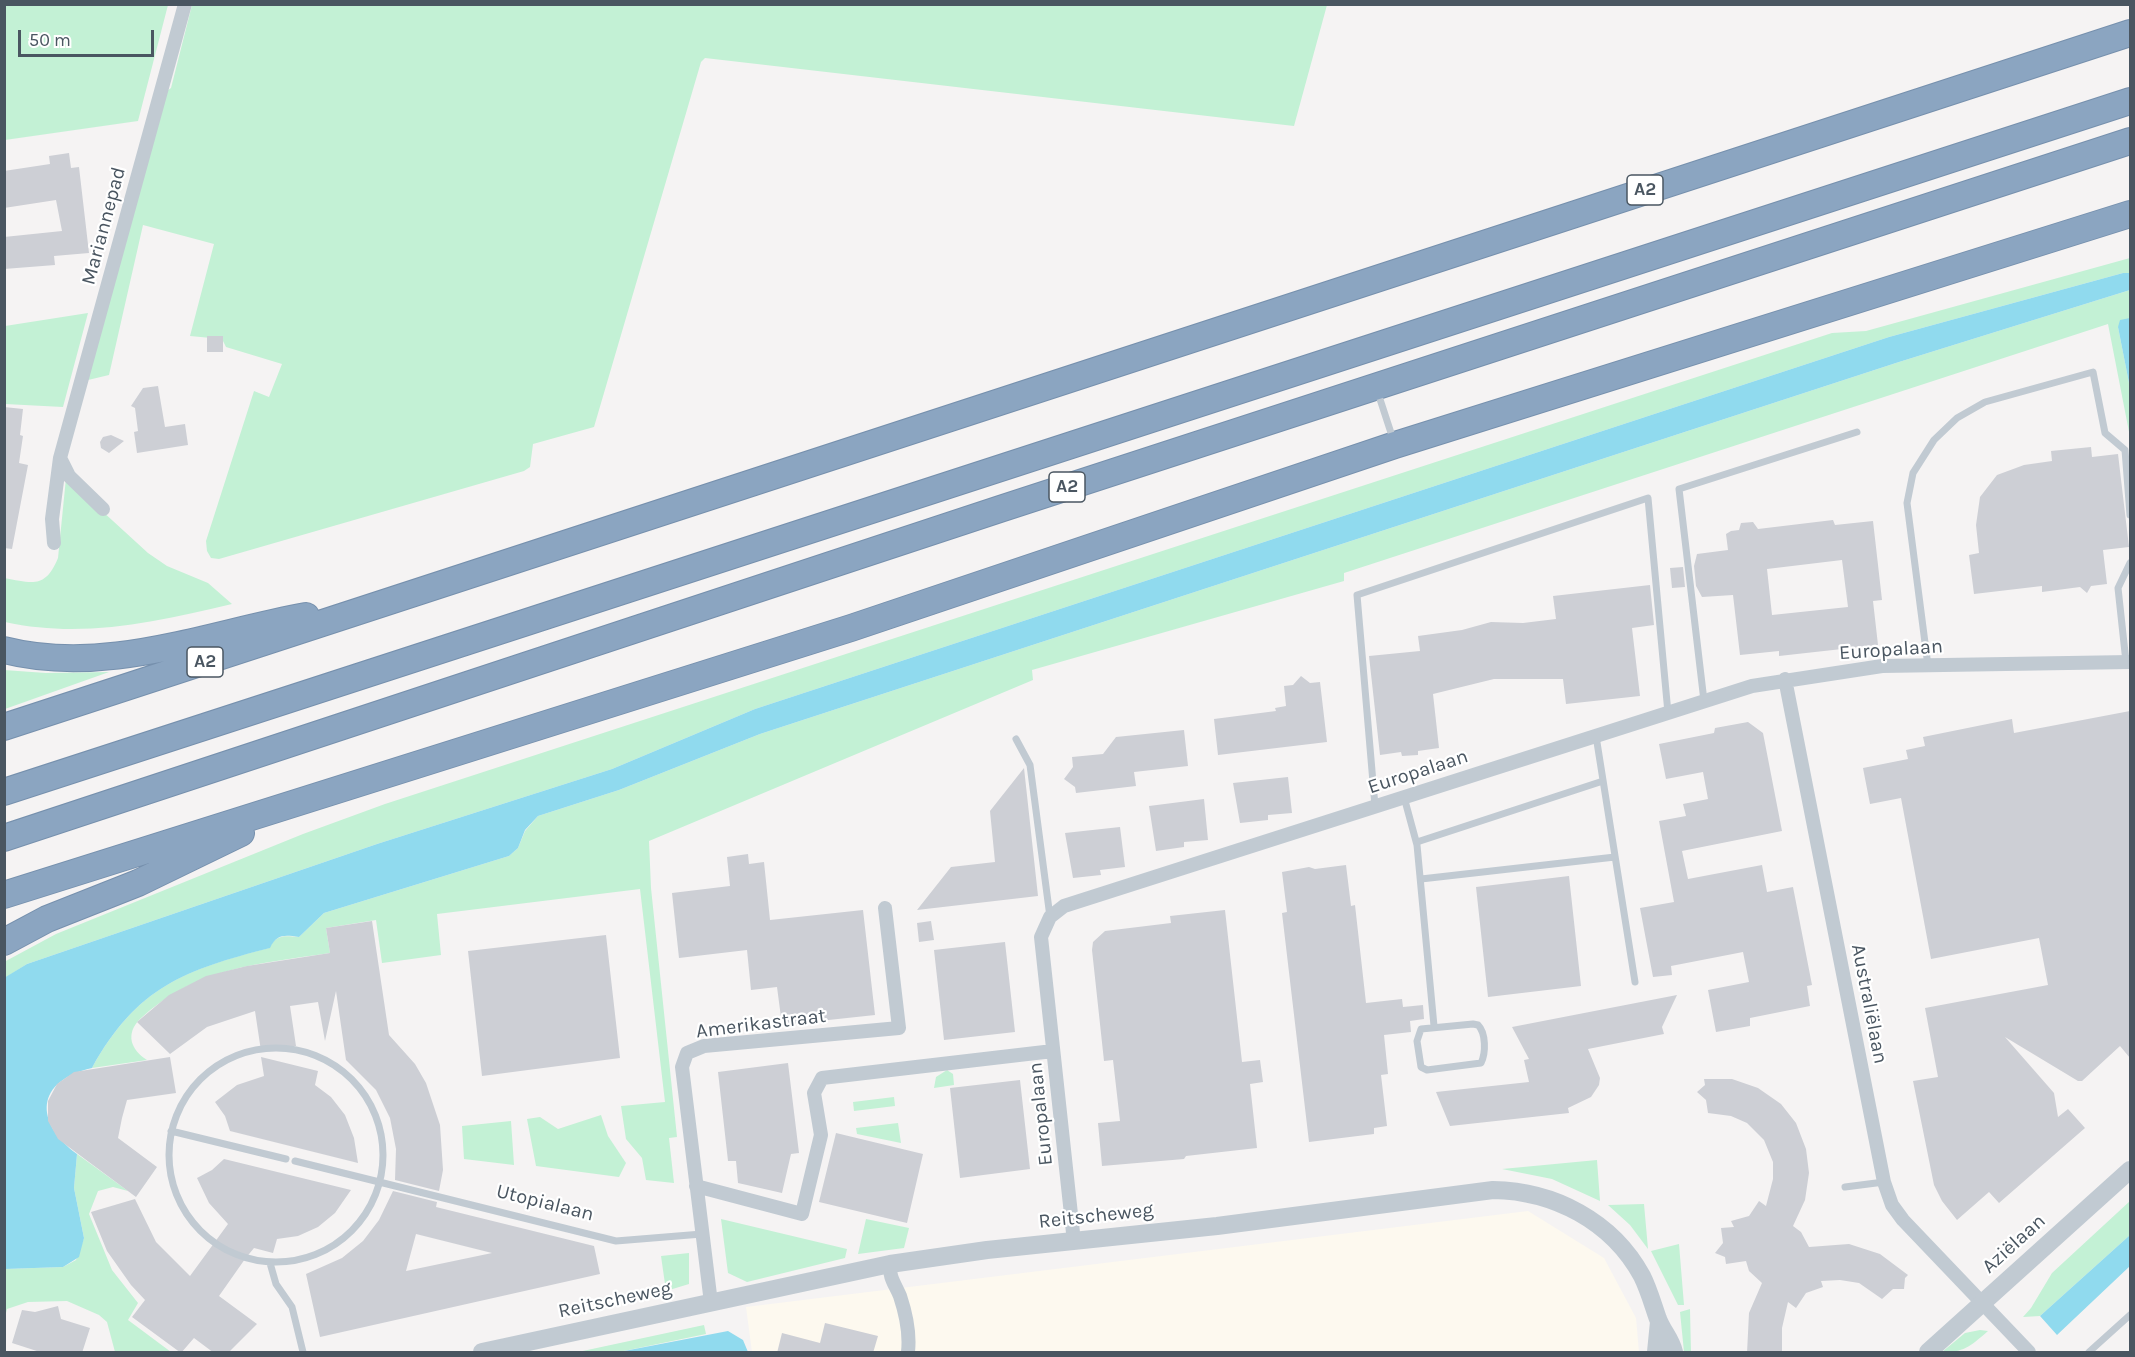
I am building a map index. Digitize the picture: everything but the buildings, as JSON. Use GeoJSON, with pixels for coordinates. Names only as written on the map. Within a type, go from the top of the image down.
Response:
{"type":"FeatureCollection","features":[{"type":"Feature","properties":{"kind":"highway","name":"A2"},"geometry":{"type":"LineString","coordinates":[[4,727],[2130,33]]}},
{"type":"Feature","properties":{"kind":"highway","name":"A2"},"geometry":{"type":"LineString","coordinates":[[4,792],[2130,101]]}},
{"type":"Feature","properties":{"kind":"highway","name":"A2"},"geometry":{"type":"LineString","coordinates":[[4,838],[2130,141]]}},
{"type":"Feature","properties":{"kind":"highway"},"geometry":{"type":"LineString","coordinates":[[4,895],[852,628],[1395,445],[2130,214]]}},
{"type":"Feature","properties":{"kind":"highway","name":"A2"},"geometry":{"type":"LineString","coordinates":[[4,650],[37,657],[78,658],[141,653],[246,627],[406,597]]}},
{"type":"Feature","properties":{"kind":"highway"},"geometry":{"type":"LineString","coordinates":[[4,942],[47,919],[138,883],[322,793]]}},
{"type":"Feature","properties":{"kind":"street","name":"Mariannepad"},"geometry":{"type":"LineString","coordinates":[[54,543],[52,519],[60,458],[185,4]]}},
{"type":"Feature","properties":{"kind":"street"},"geometry":{"type":"LineString","coordinates":[[60,458],[69,476],[103,509]]}},
{"type":"Feature","properties":{"kind":"street","name":"Europalaan"},"geometry":{"type":"LineString","coordinates":[[1074,1242],[1041,937],[1050,917],[1064,906],[1752,686],[1785,679],[1882,666],[2128,662]]}},
{"type":"Feature","properties":{"kind":"street","name":"Australiëlaan"},"geometry":{"type":"LineString","coordinates":[[1785,679],[1884,1182],[1892,1205],[1903,1220],[2029,1353]]}},
{"type":"Feature","properties":{"kind":"street","name":"Amerikastraat"},"geometry":{"type":"LineString","coordinates":[[711,1303],[682,1067],[687,1053],[704,1046],[899,1028],[885,908]]}},
{"type":"Feature","properties":{"kind":"street"},"geometry":{"type":"LineString","coordinates":[[696,1186],[802,1214],[821,1135],[814,1093],[822,1078],[1053,1051]]}},
{"type":"Feature","properties":{"kind":"street","name":"Aziëlaan"},"geometry":{"type":"LineString","coordinates":[[1928,1353],[2130,1170]]}},
{"type":"Feature","properties":{"kind":"street","name":"Reitscheweg"},"geometry":{"type":"LineString","coordinates":[[482,1353],[890,1264],[987,1250],[1074,1242],[1484,1190],[1511,1191],[1561,1203],[1586,1217],[1608,1234],[1642,1276],[1659,1322],[1671,1339],[1674,1353]]}},
{"type":"Feature","properties":{"kind":"street"},"geometry":{"type":"LineString","coordinates":[[890,1264],[889,1275],[900,1296],[909,1331],[908,1353]]}},
{"type":"Feature","properties":{"kind":"street","name":"Reitscheweg"},"geometry":{"type":"LineString","coordinates":[[1656,1353],[1659,1322]]}},
{"type":"Feature","properties":{"kind":"lane"},"geometry":{"type":"LineString","coordinates":[[1928,666],[1907,503],[1912,473],[1934,440],[1957,418],[1985,402],[2093,372],[2105,433],[2125,450],[2130,515]]}},
{"type":"Feature","properties":{"kind":"lane"},"geometry":{"type":"LineString","coordinates":[[1376,387],[1395,445]]}},
{"type":"Feature","properties":{"kind":"lane"},"geometry":{"type":"LineString","coordinates":[[1704,701],[1679,489],[1857,432]]}},
{"type":"Feature","properties":{"kind":"lane"},"geometry":{"type":"LineString","coordinates":[[1375,806],[1357,595],[1648,498],[1668,712]]}},
{"type":"Feature","properties":{"kind":"lane"},"geometry":{"type":"LineString","coordinates":[[2128,662],[2118,588],[2130,563]]}},
{"type":"Feature","properties":{"kind":"lane"},"geometry":{"type":"LineString","coordinates":[[1596,736],[1635,982]]}},
{"type":"Feature","properties":{"kind":"lane"},"geometry":{"type":"LineString","coordinates":[[1016,738],[1030,765],[1050,917]]}},
{"type":"Feature","properties":{"kind":"lane"},"geometry":{"type":"LineString","coordinates":[[1417,842],[1603,780]]}},
{"type":"Feature","properties":{"kind":"lane"},"geometry":{"type":"LineString","coordinates":[[1404,797],[1417,842],[1434,1026]]}},
{"type":"Feature","properties":{"kind":"lane"},"geometry":{"type":"LineString","coordinates":[[1421,879],[1615,857]]}},
{"type":"Feature","properties":{"kind":"lane"},"geometry":{"type":"LineString","coordinates":[[1473,1024],[1481,1026],[1485,1055],[1481,1063],[1427,1070],[1421,1067],[1417,1041],[1419,1032],[1424,1027],[1434,1026],[1473,1024]]}},
{"type":"Feature","properties":{"kind":"lane"},"geometry":{"type":"LineString","coordinates":[[260,1049],[295,1049],[323,1058],[348,1074],[367,1097],[380,1124],[383,1143],[381,1183],[369,1211],[349,1235],[324,1252],[294,1262],[270,1263],[246,1259],[214,1244],[191,1221],[176,1193],[171,1173],[169,1162],[171,1131],[183,1101],[203,1076],[230,1058],[260,1049]]}},
{"type":"Feature","properties":{"kind":"lane"},"geometry":{"type":"LineString","coordinates":[[171,1131],[286,1159]]}},
{"type":"Feature","properties":{"kind":"lane","name":"Utopialaan"},"geometry":{"type":"LineString","coordinates":[[296,1161],[616,1241],[702,1234]]}},
{"type":"Feature","properties":{"kind":"lane"},"geometry":{"type":"LineString","coordinates":[[1845,1187],[1884,1182]]}},
{"type":"Feature","properties":{"kind":"lane"},"geometry":{"type":"LineString","coordinates":[[270,1263],[276,1284],[292,1307],[303,1353]]}},
{"type":"Feature","properties":{"kind":"lane"},"geometry":{"type":"LineString","coordinates":[[2089,1353],[2130,1315]]}},
{"type":"Feature","properties":{"kind":"shaded area"},"geometry":{"type":"Polygon","coordinates":[[[1528,1211],[1604,1258],[1636,1318],[1639,1352],[752,1352],[746,1307],[1528,1211]]]}},
{"type":"Feature","properties":{"kind":"green space"},"geometry":{"type":"Polygon","coordinates":[[[4,5],[168,5],[138,121],[5,140],[4,5]]]}},
{"type":"Feature","properties":{"kind":"green space"},"geometry":{"type":"Polygon","coordinates":[[[192,5],[1327,5],[1294,126],[705,58],[701,62],[594,427],[533,444],[530,467],[524,471],[219,559],[211,558],[207,551],[206,541],[254,391],[269,397],[282,364],[226,347],[222,339],[190,336],[214,244],[143,225],[109,375],[88,380],[164,93],[171,88],[192,5]]]}},
{"type":"Feature","properties":{"kind":"green space"},"geometry":{"type":"Polygon","coordinates":[[[2130,258],[2130,273],[1889,337],[755,709],[612,769],[377,844],[27,964],[5,978],[4,962],[56,934],[303,834],[385,804],[1832,333],[1866,331],[2130,258]]]}},
{"type":"Feature","properties":{"kind":"green space"},"geometry":{"type":"Polygon","coordinates":[[[2130,290],[2130,319],[2118,327],[2130,388],[2130,437],[2108,324],[1344,573],[1344,581],[1032,670],[1033,680],[649,841],[651,888],[677,1137],[669,1138],[674,1183],[646,1180],[642,1158],[626,1139],[621,1106],[665,1102],[640,889],[437,914],[441,955],[382,963],[376,920],[326,928],[330,953],[253,965],[206,978],[183,988],[161,1002],[135,1025],[131,1036],[134,1047],[147,1060],[92,1068],[109,1040],[127,1018],[145,1000],[166,986],[212,965],[269,948],[278,938],[299,937],[324,913],[509,856],[518,848],[525,831],[538,816],[619,790],[760,734],[1899,362],[2130,290]]]}},
{"type":"Feature","properties":{"kind":"green space"},"geometry":{"type":"Polygon","coordinates":[[[88,313],[63,407],[5,404],[5,326],[88,313]]]}},
{"type":"Feature","properties":{"kind":"green space"},"geometry":{"type":"Polygon","coordinates":[[[66,478],[148,553],[167,566],[208,583],[232,604],[147,622],[91,629],[34,627],[5,622],[4,578],[37,582],[48,575],[58,558],[66,478]]]}},
{"type":"Feature","properties":{"kind":"green space"},"geometry":{"type":"Polygon","coordinates":[[[4,670],[46,673],[109,672],[5,709],[4,670]]]}},
{"type":"Feature","properties":{"kind":"green space"},"geometry":{"type":"Polygon","coordinates":[[[947,1070],[953,1074],[954,1085],[934,1088],[936,1077],[947,1070]]]}},
{"type":"Feature","properties":{"kind":"green space"},"geometry":{"type":"Polygon","coordinates":[[[894,1097],[895,1106],[854,1111],[853,1102],[894,1097]]]}},
{"type":"Feature","properties":{"kind":"green space"},"geometry":{"type":"Polygon","coordinates":[[[601,1115],[608,1136],[626,1163],[619,1177],[536,1166],[527,1119],[540,1117],[558,1129],[601,1115]]]}},
{"type":"Feature","properties":{"kind":"green space"},"geometry":{"type":"Polygon","coordinates":[[[511,1121],[514,1165],[464,1159],[462,1126],[511,1121]]]}},
{"type":"Feature","properties":{"kind":"green space"},"geometry":{"type":"Polygon","coordinates":[[[898,1123],[901,1143],[857,1134],[856,1128],[898,1123]]]}},
{"type":"Feature","properties":{"kind":"green space"},"geometry":{"type":"Polygon","coordinates":[[[77,1154],[128,1191],[113,1187],[98,1191],[89,1214],[112,1270],[138,1303],[128,1320],[171,1352],[115,1352],[107,1322],[99,1315],[67,1301],[28,1302],[7,1309],[5,1317],[5,1269],[63,1267],[76,1260],[84,1238],[74,1188],[77,1154]]]}},
{"type":"Feature","properties":{"kind":"green space"},"geometry":{"type":"Polygon","coordinates":[[[1597,1160],[1600,1201],[1552,1179],[1502,1169],[1597,1160]]]}},
{"type":"Feature","properties":{"kind":"green space"},"geometry":{"type":"Polygon","coordinates":[[[2130,1201],[2130,1235],[2040,1316],[2023,1317],[2052,1273],[2130,1201]]]}},
{"type":"Feature","properties":{"kind":"green space"},"geometry":{"type":"Polygon","coordinates":[[[1644,1204],[1648,1249],[1630,1225],[1608,1205],[1644,1204]]]}},
{"type":"Feature","properties":{"kind":"green space"},"geometry":{"type":"Polygon","coordinates":[[[721,1219],[847,1249],[845,1258],[747,1282],[728,1273],[721,1219]]]}},
{"type":"Feature","properties":{"kind":"green space"},"geometry":{"type":"Polygon","coordinates":[[[866,1219],[909,1228],[904,1248],[858,1254],[866,1219]]]}},
{"type":"Feature","properties":{"kind":"green space"},"geometry":{"type":"Polygon","coordinates":[[[1679,1244],[1684,1305],[1678,1305],[1651,1251],[1679,1244]]]}},
{"type":"Feature","properties":{"kind":"green space"},"geometry":{"type":"Polygon","coordinates":[[[689,1253],[689,1284],[666,1291],[661,1256],[689,1253]]]}},
{"type":"Feature","properties":{"kind":"green space"},"geometry":{"type":"Polygon","coordinates":[[[1690,1309],[1691,1352],[1684,1352],[1680,1312],[1690,1309]]]}},
{"type":"Feature","properties":{"kind":"green space"},"geometry":{"type":"Polygon","coordinates":[[[704,1325],[706,1334],[619,1352],[578,1352],[704,1325]]]}},
{"type":"Feature","properties":{"kind":"green space"},"geometry":{"type":"Polygon","coordinates":[[[1988,1331],[1967,1347],[1942,1352],[1965,1333],[1988,1331]]]}},
{"type":"Feature","properties":{"kind":"water"},"geometry":{"type":"Polygon","coordinates":[[[2130,273],[2130,290],[1899,362],[760,734],[619,790],[538,816],[525,830],[518,848],[509,856],[324,913],[299,937],[282,936],[275,940],[270,948],[188,974],[145,1000],[109,1040],[92,1068],[73,1074],[60,1082],[51,1092],[47,1104],[48,1116],[53,1129],[77,1154],[74,1188],[84,1238],[79,1257],[63,1267],[5,1269],[4,978],[27,964],[377,844],[612,769],[755,709],[1889,337],[2130,273]]]}},
{"type":"Feature","properties":{"kind":"water"},"geometry":{"type":"Polygon","coordinates":[[[2130,318],[2130,388],[2118,327],[2120,320],[2130,318]]]}},
{"type":"Feature","properties":{"kind":"water"},"geometry":{"type":"Polygon","coordinates":[[[2130,1235],[2130,1266],[2057,1335],[2040,1316],[2130,1235]]]}},
{"type":"Feature","properties":{"kind":"water"},"geometry":{"type":"Polygon","coordinates":[[[728,1331],[743,1340],[748,1352],[619,1352],[728,1331]]]}}]}
